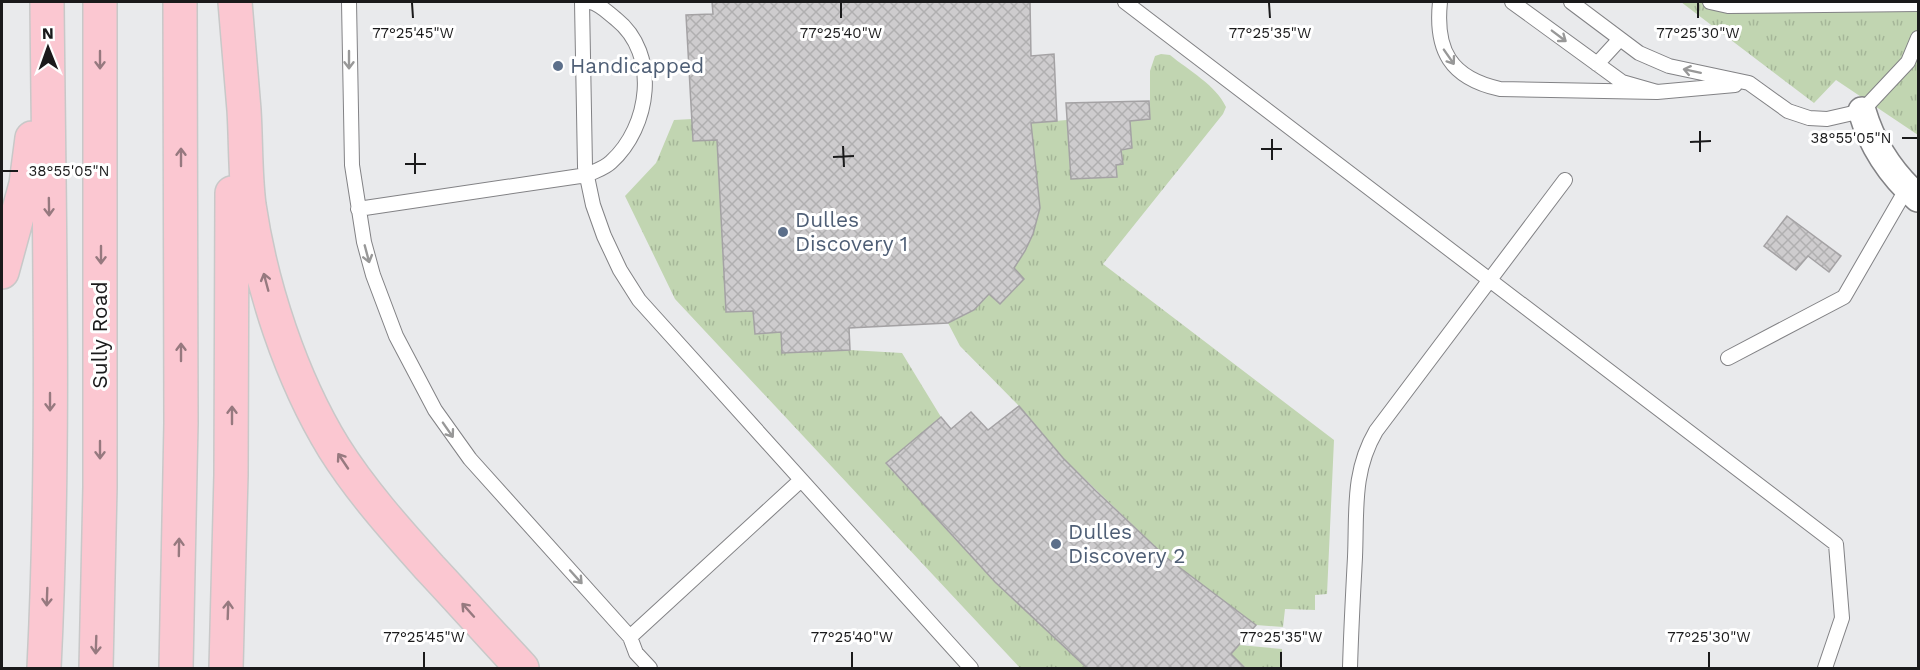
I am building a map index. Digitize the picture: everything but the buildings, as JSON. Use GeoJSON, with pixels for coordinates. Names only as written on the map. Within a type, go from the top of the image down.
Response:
{"type":"FeatureCollection","features":[{"type":"Feature","properties":{"kind":"highway"},"geometry":{"type":"LineString","coordinates":[[2,272],[19,214],[31,153],[38,2]]}},
{"type":"Feature","properties":{"kind":"highway"},"geometry":{"type":"LineString","coordinates":[[44,669],[49,539],[50,395],[47,2]]}},
{"type":"Feature","properties":{"kind":"highway","name":"Sully Road"},"geometry":{"type":"LineString","coordinates":[[96,669],[100,475],[100,2]]}},
{"type":"Feature","properties":{"kind":"highway"},"geometry":{"type":"LineString","coordinates":[[176,669],[181,400],[180,2]]}},
{"type":"Feature","properties":{"kind":"highway"},"geometry":{"type":"LineString","coordinates":[[226,669],[231,463],[234,2]]}},
{"type":"Feature","properties":{"kind":"highway"},"geometry":{"type":"LineString","coordinates":[[234,2],[244,112],[245,169],[249,205],[268,290],[296,370],[333,446],[354,477],[384,515],[522,669]]}},
{"type":"Feature","properties":{"kind":"street"},"geometry":{"type":"LineString","coordinates":[[1862,111],[1866,125],[1881,155],[1913,193]]}},
{"type":"Feature","properties":{"kind":"lane"},"geometry":{"type":"LineString","coordinates":[[349,2],[351,165],[358,209],[364,243],[383,305],[409,363],[435,410],[470,459],[630,637],[636,653],[650,669]]}},
{"type":"Feature","properties":{"kind":"lane"},"geometry":{"type":"LineString","coordinates":[[582,2],[587,175],[604,236],[620,270],[639,300],[971,669]]}},
{"type":"Feature","properties":{"kind":"lane"},"geometry":{"type":"LineString","coordinates":[[358,209],[587,175],[610,164],[627,144],[642,111],[646,85],[643,65],[634,41],[623,25],[595,3],[590,2]]}},
{"type":"Feature","properties":{"kind":"lane"},"geometry":{"type":"LineString","coordinates":[[1125,2],[1836,544],[1842,618],[1825,669]]}},
{"type":"Feature","properties":{"kind":"lane"},"geometry":{"type":"LineString","coordinates":[[1440,2],[1439,24],[1443,50],[1462,74],[1475,82],[1500,89],[1657,92],[1749,83]]}},
{"type":"Feature","properties":{"kind":"lane"},"geometry":{"type":"LineString","coordinates":[[1512,2],[1622,82],[1657,92]]}},
{"type":"Feature","properties":{"kind":"lane"},"geometry":{"type":"LineString","coordinates":[[1571,2],[1639,53],[1669,66],[1749,83],[1788,111],[1809,118],[1827,119],[1862,111],[1908,62],[1918,38]]}},
{"type":"Feature","properties":{"kind":"lane"},"geometry":{"type":"LineString","coordinates":[[1710,2],[1728,6],[1918,4]]}},
{"type":"Feature","properties":{"kind":"lane"},"geometry":{"type":"LineString","coordinates":[[1597,64],[1620,39]]}},
{"type":"Feature","properties":{"kind":"lane"},"geometry":{"type":"LineString","coordinates":[[1350,669],[1357,489],[1362,460],[1376,431],[1565,180]]}},
{"type":"Feature","properties":{"kind":"lane"},"geometry":{"type":"LineString","coordinates":[[1728,358],[1844,297],[1913,193]]}},
{"type":"Feature","properties":{"kind":"lane"},"geometry":{"type":"LineString","coordinates":[[630,637],[801,480]]}},
{"type":"Feature","properties":{"kind":"green space"},"geometry":{"type":"Polygon","coordinates":[[[1681,2],[1918,2],[1918,135],[1836,80],[1814,103],[1681,2]]]}},
{"type":"Feature","properties":{"kind":"green space"},"geometry":{"type":"Polygon","coordinates":[[[1170,55],[1201,78],[1216,92],[1226,107],[1223,114],[1103,264],[1334,440],[1327,594],[1315,595],[1315,610],[1285,609],[1283,627],[1256,625],[1167,558],[1063,458],[1019,406],[960,346],[948,323],[974,310],[989,294],[1000,304],[1024,279],[1014,268],[1033,234],[1031,123],[1067,120],[1071,179],[1117,177],[1116,165],[1123,163],[1121,150],[1132,147],[1130,121],[1150,119],[1150,71],[1155,56],[1170,55]]]}},
{"type":"Feature","properties":{"kind":"green space"},"geometry":{"type":"Polygon","coordinates":[[[692,119],[693,141],[717,140],[726,312],[753,311],[755,334],[781,332],[782,353],[850,350],[902,353],[941,417],[886,464],[995,582],[1088,668],[1020,668],[675,299],[625,196],[656,163],[674,120],[692,119]]]}},
{"type":"Feature","properties":{"kind":"green space"},"geometry":{"type":"Polygon","coordinates":[[[1239,645],[1282,649],[1281,668],[1246,668],[1231,654],[1239,645]]]}},
{"type":"Feature","properties":{"kind":"place","name":"Handicapped"},"geometry":{"type":"Point","coordinates":[558,66]}},
{"type":"Feature","properties":{"kind":"place","name":"Dulles Discovery 1"},"geometry":{"type":"Point","coordinates":[783,232]}},
{"type":"Feature","properties":{"kind":"place","name":"Dulles Discovery 2"},"geometry":{"type":"Point","coordinates":[1056,544]}}]}
